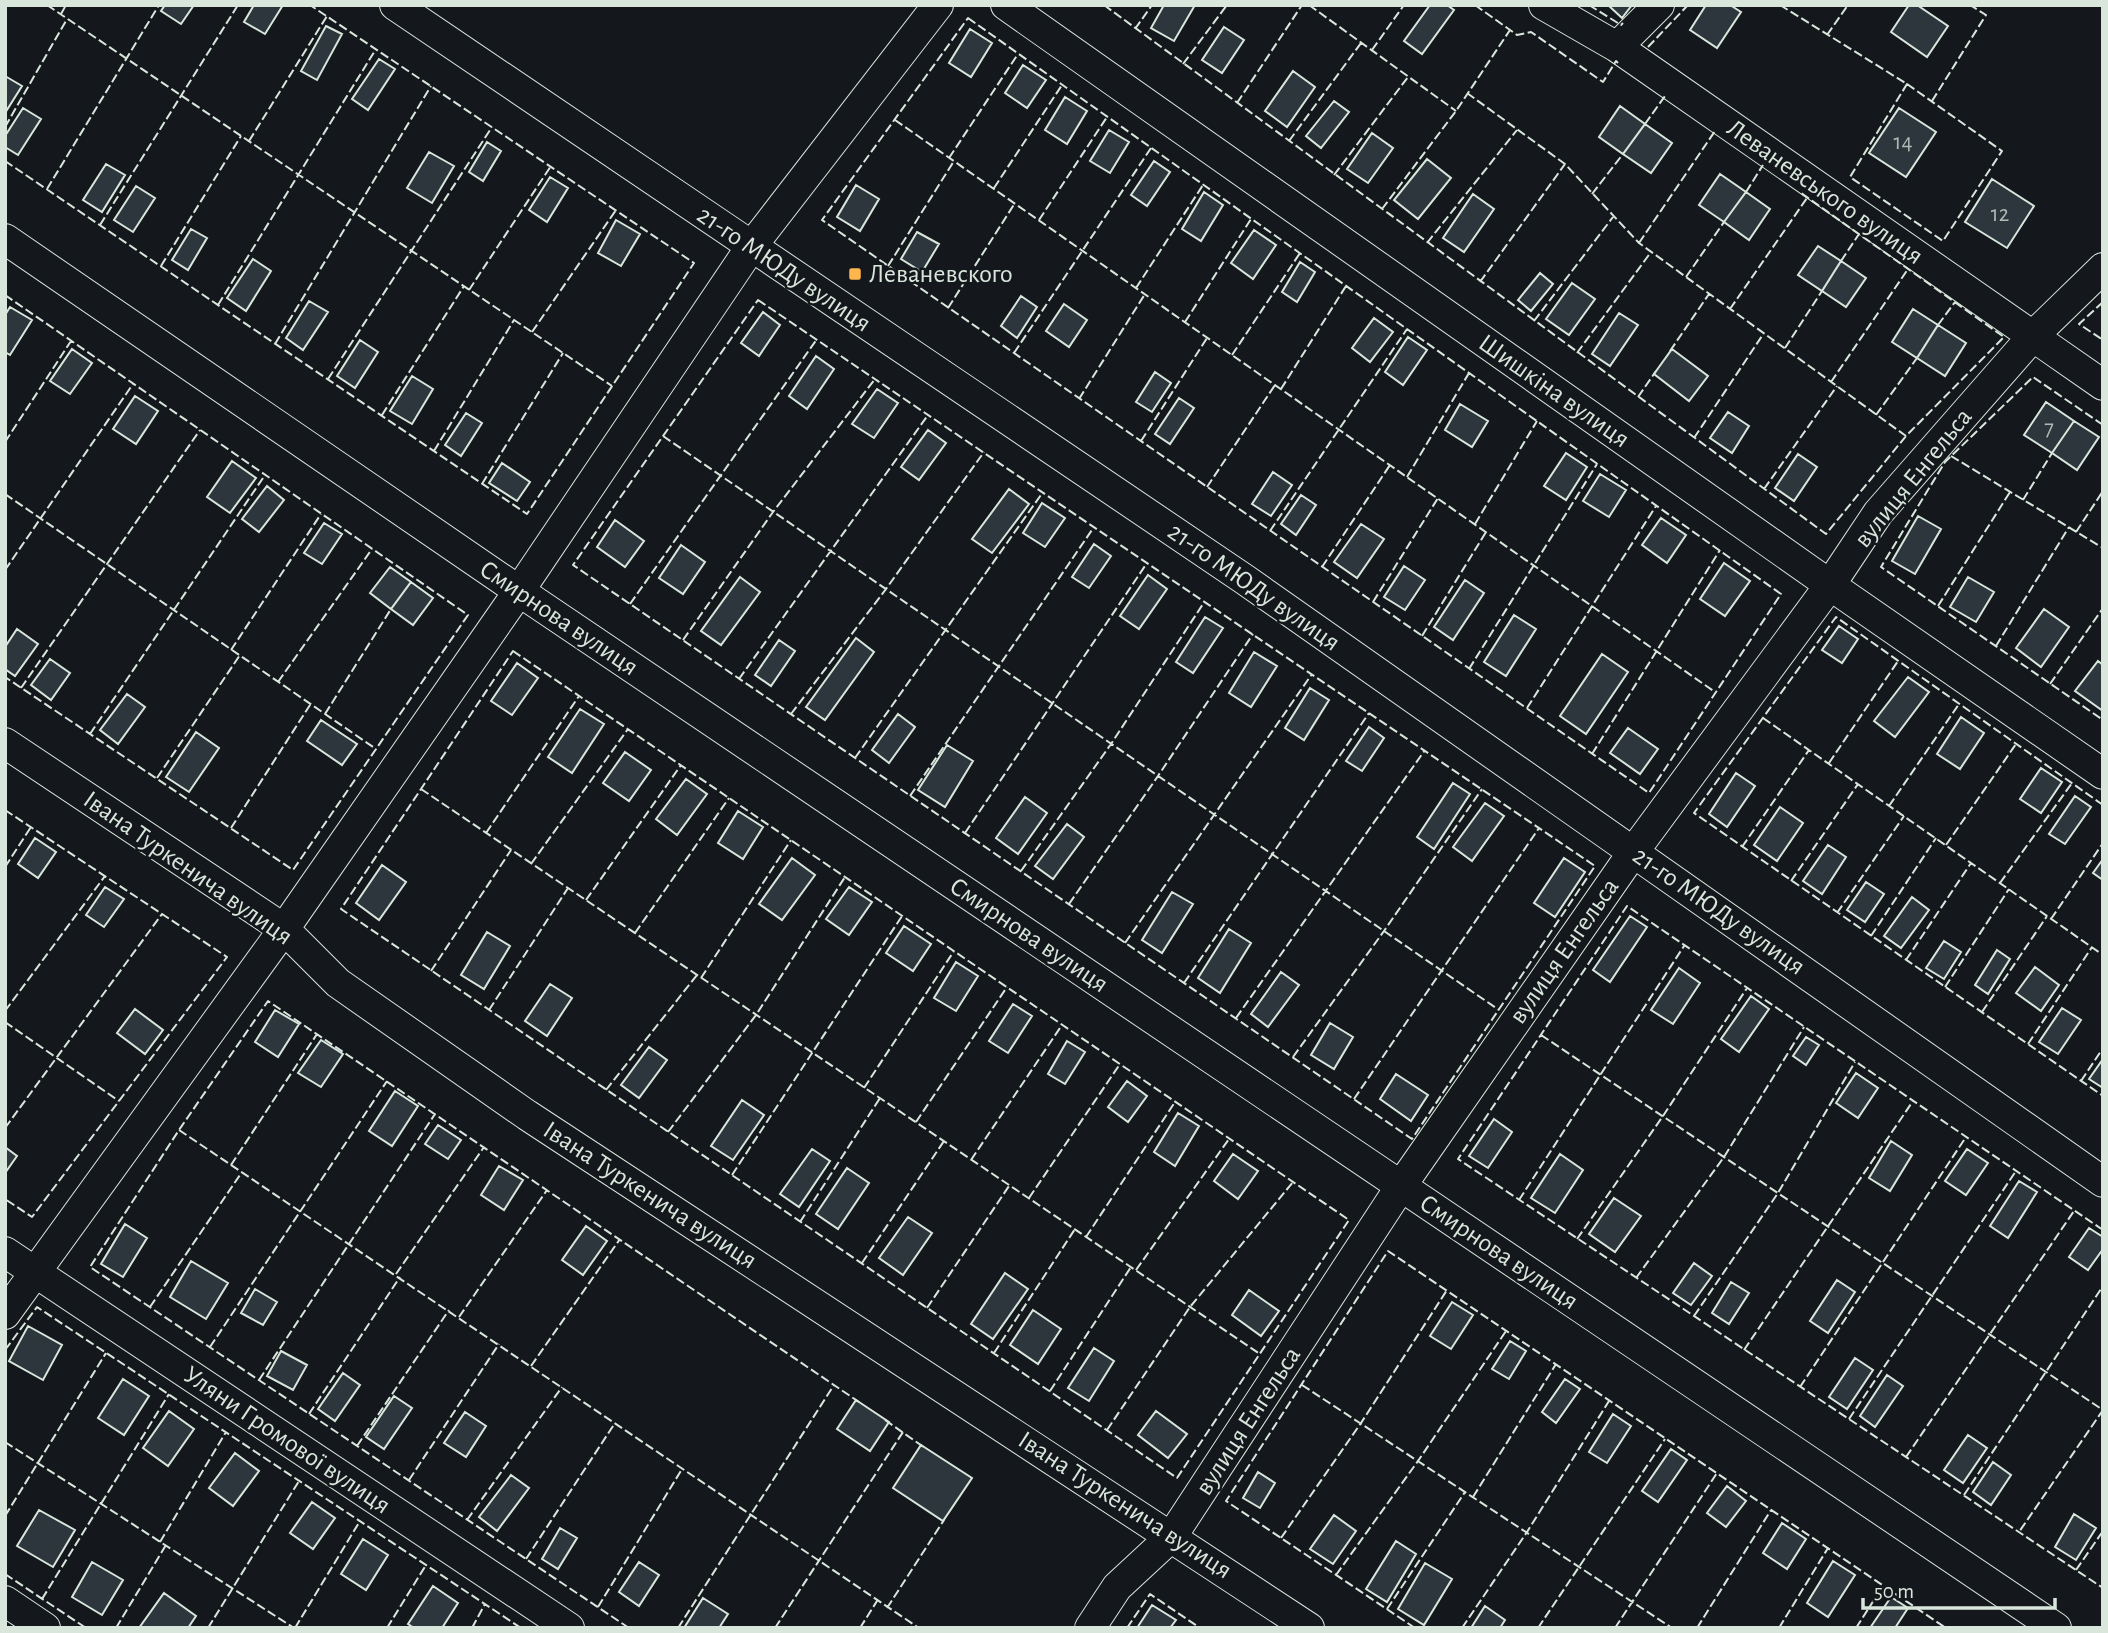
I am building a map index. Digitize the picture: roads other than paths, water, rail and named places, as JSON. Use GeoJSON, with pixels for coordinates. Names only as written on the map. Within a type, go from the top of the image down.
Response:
{"type":"FeatureCollection","features":[{"type":"Feature","properties":{"kind":"street","name":"21-го МЮДу вулиця"},"geometry":{"type":"LineString","coordinates":[[396,5],[1244,579],[2103,1182]]}},
{"type":"Feature","properties":{"kind":"street"},"geometry":{"type":"LineString","coordinates":[[5,1314],[284,929],[519,591],[751,247],[938,5]]}},
{"type":"Feature","properties":{"kind":"street","name":"Шишкіна вулиця"},"geometry":{"type":"LineString","coordinates":[[1006,5],[2103,774]]}},
{"type":"Feature","properties":{"kind":"street","name":"Леваневського вулиця"},"geometry":{"type":"LineString","coordinates":[[1544,5],[1617,47],[2103,385]]}},
{"type":"Feature","properties":{"kind":"street"},"geometry":{"type":"LineString","coordinates":[[1617,47],[1659,5]]}},
{"type":"Feature","properties":{"kind":"street","name":"Смирнова вулиця"},"geometry":{"type":"LineString","coordinates":[[5,239],[519,591],[2056,1628]]}},
{"type":"Feature","properties":{"kind":"street","name":"вулиця Енгельса"},"geometry":{"type":"LineString","coordinates":[[1090,1628],[1117,1587],[1172,1536],[1401,1186],[1634,851],[1830,585],[1878,513],[2033,336],[2103,268]]}},
{"type":"Feature","properties":{"kind":"street","name":"Івана Туркенича вулиця"},"geometry":{"type":"LineString","coordinates":[[5,743],[284,929],[338,983],[527,1115],[1309,1628]]}},
{"type":"Feature","properties":{"kind":"street","name":"Уляни Громової вулиця"},"geometry":{"type":"LineString","coordinates":[[5,1252],[569,1628]]}},
{"type":"Feature","properties":{"kind":"street"},"geometry":{"type":"LineString","coordinates":[[5,1601],[45,1628]]}},
{"type":"Feature","properties":{"kind":"place","name":"Леваневского"},"geometry":{"type":"Point","coordinates":[855,274]}}]}
